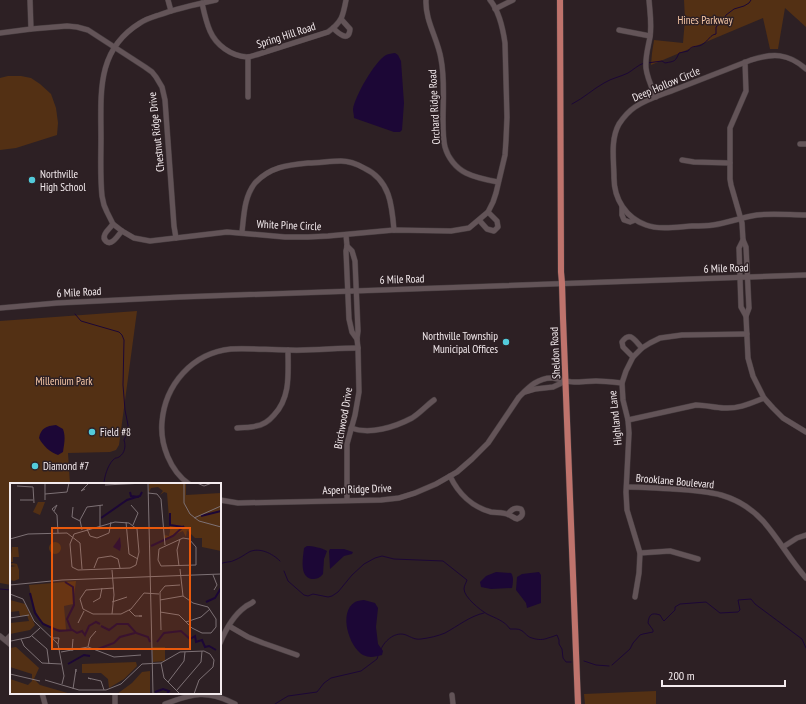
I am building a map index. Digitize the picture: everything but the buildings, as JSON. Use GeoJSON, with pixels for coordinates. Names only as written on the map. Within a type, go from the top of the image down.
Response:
{"type":"FeatureCollection","features":[{"type":"Feature","properties":{"kind":"main road","name":"Sheldon Road"},"geometry":{"type":"LineString","coordinates":[[560,0],[561,272],[578,704]]}},
{"type":"Feature","properties":{"kind":"street"},"geometry":{"type":"LineString","coordinates":[[30,0],[31,29]]}},
{"type":"Feature","properties":{"kind":"street"},"geometry":{"type":"LineString","coordinates":[[168,0],[171,11]]}},
{"type":"Feature","properties":{"kind":"street","name":"White Pine Circle"},"geometry":{"type":"LineString","coordinates":[[216,0],[146,19],[124,35],[114,47],[107,61],[101,93],[102,196],[104,205],[113,224],[134,238],[157,241],[227,232],[242,232],[297,238],[394,230],[451,231],[468,228],[488,212],[498,182],[506,140],[506,70],[504,34],[493,4],[490,0]]}},
{"type":"Feature","properties":{"kind":"street","name":"Spring Hill Road"},"geometry":{"type":"LineString","coordinates":[[202,3],[208,26],[214,38],[229,52],[248,57],[328,32],[341,19],[346,0]]}},
{"type":"Feature","properties":{"kind":"street","name":"Orchard Ridge Road"},"geometry":{"type":"LineString","coordinates":[[426,0],[428,18],[439,48],[443,70],[443,136],[446,148],[450,158],[465,172],[474,176],[498,182]]}},
{"type":"Feature","properties":{"kind":"street"},"geometry":{"type":"LineString","coordinates":[[495,9],[513,0]]}},
{"type":"Feature","properties":{"kind":"street"},"geometry":{"type":"LineString","coordinates":[[649,0],[651,20],[646,68],[647,75],[656,97]]}},
{"type":"Feature","properties":{"kind":"street"},"geometry":{"type":"LineString","coordinates":[[333,28],[342,36],[350,33],[350,29],[341,19]]}},
{"type":"Feature","properties":{"kind":"street","name":"Chestnut Ridge Drive"},"geometry":{"type":"LineString","coordinates":[[0,33],[67,26],[78,27],[92,32],[152,72],[162,87],[165,100],[176,238]]}},
{"type":"Feature","properties":{"kind":"street"},"geometry":{"type":"LineString","coordinates":[[618,30],[650,36]]}},
{"type":"Feature","properties":{"kind":"street","name":"Deep Hollow Circle"},"geometry":{"type":"LineString","coordinates":[[806,69],[799,62],[788,57],[777,55],[765,56],[745,62],[656,97],[639,104],[622,120],[616,131],[614,147],[614,185],[617,196],[622,207],[635,220],[646,225],[655,227],[712,226],[740,218],[758,215],[806,215]]}},
{"type":"Feature","properties":{"kind":"street"},"geometry":{"type":"LineString","coordinates":[[248,57],[248,97]]}},
{"type":"Feature","properties":{"kind":"street"},"geometry":{"type":"LineString","coordinates":[[745,62],[746,91],[730,128],[730,179],[742,223],[743,240],[746,247],[749,308],[746,316],[748,358],[753,376],[764,398],[783,418],[806,432]]}},
{"type":"Feature","properties":{"kind":"street"},"geometry":{"type":"LineString","coordinates":[[800,144],[806,144]]}},
{"type":"Feature","properties":{"kind":"street"},"geometry":{"type":"LineString","coordinates":[[682,160],[694,162],[730,163]]}},
{"type":"Feature","properties":{"kind":"street"},"geometry":{"type":"LineString","coordinates":[[242,232],[244,209],[251,189],[266,174],[285,166],[341,161],[352,163],[367,169],[381,182],[390,198],[394,230]]}},
{"type":"Feature","properties":{"kind":"street"},"geometry":{"type":"LineString","coordinates":[[479,220],[488,230],[494,231],[498,227],[497,221],[488,212]]}},
{"type":"Feature","properties":{"kind":"street"},"geometry":{"type":"LineString","coordinates":[[113,224],[105,233],[104,238],[106,241],[113,242],[122,231]]}},
{"type":"Feature","properties":{"kind":"street"},"geometry":{"type":"LineString","coordinates":[[346,235],[348,246],[352,251],[355,261],[356,291]]}},
{"type":"Feature","properties":{"kind":"street"},"geometry":{"type":"LineString","coordinates":[[743,240],[739,248],[741,307],[746,316]]}},
{"type":"Feature","properties":{"kind":"street","name":"Birchwood Drive"},"geometry":{"type":"LineString","coordinates":[[348,246],[346,251],[349,319],[352,332],[357,339]]}},
{"type":"Feature","properties":{"kind":"street","name":"6 Mile Road"},"geometry":{"type":"LineString","coordinates":[[0,308],[57,303],[187,297],[806,274]]}},
{"type":"Feature","properties":{"kind":"street","name":"Birchwood Drive"},"geometry":{"type":"LineString","coordinates":[[347,500],[347,444],[356,415],[360,392],[356,291]]}},
{"type":"Feature","properties":{"kind":"street","name":"Highland Lane"},"geometry":{"type":"LineString","coordinates":[[635,597],[639,573],[640,553],[626,510],[629,433],[628,420],[623,400],[622,383],[626,371],[633,357],[642,348],[660,338],[682,335],[747,334]]}},
{"type":"Feature","properties":{"kind":"street"},"geometry":{"type":"LineString","coordinates":[[633,357],[623,347],[622,342],[624,338],[628,336],[632,337],[642,348]]}},
{"type":"Feature","properties":{"kind":"street"},"geometry":{"type":"LineString","coordinates":[[186,483],[177,472],[169,458],[162,437],[165,403],[180,376],[189,367],[208,356],[231,349],[321,350],[358,348]]}},
{"type":"Feature","properties":{"kind":"street"},"geometry":{"type":"LineString","coordinates":[[237,428],[263,424],[270,420],[280,409],[286,395],[288,350]]}},
{"type":"Feature","properties":{"kind":"street","name":"Aspen Ridge Drive"},"geometry":{"type":"LineString","coordinates":[[221,500],[238,503],[381,500],[399,498],[436,484],[457,472],[488,443],[513,405],[529,387],[538,381],[553,378],[575,382],[598,381],[622,383]]}},
{"type":"Feature","properties":{"kind":"street"},"geometry":{"type":"LineString","coordinates":[[524,393],[535,389],[553,387],[566,381]]}},
{"type":"Feature","properties":{"kind":"street"},"geometry":{"type":"LineString","coordinates":[[628,420],[696,405],[724,408],[741,407],[764,398]]}},
{"type":"Feature","properties":{"kind":"street"},"geometry":{"type":"LineString","coordinates":[[351,428],[357,430],[367,430],[391,426],[411,418],[434,400]]}},
{"type":"Feature","properties":{"kind":"street"},"geometry":{"type":"LineString","coordinates":[[450,476],[459,491],[474,505],[483,510],[508,514]]}},
{"type":"Feature","properties":{"kind":"street","name":"Brooklane Boulevard"},"geometry":{"type":"LineString","coordinates":[[627,487],[703,491],[715,493],[741,504],[752,511],[762,521],[806,578]]}},
{"type":"Feature","properties":{"kind":"street"},"geometry":{"type":"LineString","coordinates":[[783,547],[797,538],[806,535]]}},
{"type":"Feature","properties":{"kind":"street"},"geometry":{"type":"LineString","coordinates":[[640,553],[670,551],[698,558]]}},
{"type":"Feature","properties":{"kind":"street"},"geometry":{"type":"LineString","coordinates":[[221,641],[236,616],[245,607],[254,602]]}},
{"type":"Feature","properties":{"kind":"street"},"geometry":{"type":"LineString","coordinates":[[229,626],[248,637],[297,655]]}},
{"type":"Feature","properties":{"kind":"street"},"geometry":{"type":"LineString","coordinates":[[0,636],[10,644]]}},
{"type":"Feature","properties":{"kind":"street"},"geometry":{"type":"LineString","coordinates":[[6,640],[10,637]]}},
{"type":"Feature","properties":{"kind":"street"},"geometry":{"type":"LineString","coordinates":[[42,694],[45,704]]}},
{"type":"Feature","properties":{"kind":"street"},"geometry":{"type":"LineString","coordinates":[[165,704],[193,695],[210,694],[226,699],[235,704]]}},
{"type":"Feature","properties":{"kind":"street"},"geometry":{"type":"LineString","coordinates":[[452,695],[453,704]]}},
{"type":"Feature","properties":{"kind":"green space","name":"Hines Parkway"},"geometry":{"type":"Polygon","coordinates":[[[684,0],[806,0],[806,27],[785,8],[778,49],[770,49],[763,18],[651,65],[654,40],[683,43],[685,19],[684,0]]]}},
{"type":"Feature","properties":{"kind":"green space"},"geometry":{"type":"Polygon","coordinates":[[[8,76],[31,78],[51,94],[56,108],[58,123],[57,135],[16,148],[0,150],[0,78],[8,76]]]}},
{"type":"Feature","properties":{"kind":"green space","name":"Millenium Park"},"geometry":{"type":"Polygon","coordinates":[[[137,311],[119,445],[116,450],[110,452],[68,453],[70,483],[10,483],[10,585],[0,583],[0,321],[137,311]]]}},
{"type":"Feature","properties":{"kind":"green space"},"geometry":{"type":"Polygon","coordinates":[[[656,691],[656,704],[585,704],[584,694],[656,691]]]}},
{"type":"Feature","properties":{"kind":"shaded area"},"geometry":{"type":"Polygon","coordinates":[[[395,53],[401,61],[404,103],[402,130],[400,132],[394,132],[354,118],[353,110],[361,88],[376,64],[386,55],[395,53]]]}},
{"type":"Feature","properties":{"kind":"shaded area"},"geometry":{"type":"Polygon","coordinates":[[[56,425],[63,429],[64,435],[63,452],[58,455],[47,448],[39,438],[44,428],[56,425]]]}},
{"type":"Feature","properties":{"kind":"shaded area"},"geometry":{"type":"Polygon","coordinates":[[[307,546],[317,547],[327,551],[324,559],[323,574],[317,578],[308,578],[303,571],[304,548],[307,546]]]}},
{"type":"Feature","properties":{"kind":"shaded area"},"geometry":{"type":"Polygon","coordinates":[[[330,549],[344,549],[353,552],[352,554],[344,556],[330,569],[330,549]]]}},
{"type":"Feature","properties":{"kind":"shaded area"},"geometry":{"type":"Polygon","coordinates":[[[496,572],[511,573],[513,578],[512,588],[491,589],[481,587],[480,582],[486,576],[496,572]]]}},
{"type":"Feature","properties":{"kind":"shaded area"},"geometry":{"type":"Polygon","coordinates":[[[539,572],[541,575],[541,603],[527,608],[526,603],[516,590],[517,577],[522,574],[539,572]]]}},
{"type":"Feature","properties":{"kind":"shaded area"},"geometry":{"type":"Polygon","coordinates":[[[364,600],[375,603],[378,608],[376,627],[378,644],[383,651],[382,655],[368,657],[363,655],[353,645],[347,629],[347,613],[350,607],[355,602],[364,600]]]}},
{"type":"Feature","properties":{"kind":"waterway"},"geometry":{"type":"LineString","coordinates":[[647,63],[662,61],[665,63],[673,61],[679,53],[701,45],[712,35],[716,34],[716,27],[723,21],[726,15],[734,9],[744,6],[751,0]]}},
{"type":"Feature","properties":{"kind":"waterway"},"geometry":{"type":"LineString","coordinates":[[572,104],[604,83],[628,73],[644,63]]}},
{"type":"Feature","properties":{"kind":"waterway"},"geometry":{"type":"LineString","coordinates":[[75,314],[81,321],[119,332],[124,340],[123,385],[128,432],[124,440],[124,451],[109,465],[104,483]]}},
{"type":"Feature","properties":{"kind":"waterway"},"geometry":{"type":"LineString","coordinates":[[221,564],[233,561],[249,552],[257,550],[269,553],[280,561]]}},
{"type":"Feature","properties":{"kind":"waterway"},"geometry":{"type":"LineString","coordinates":[[284,571],[288,581],[304,595],[308,596],[313,594],[328,597],[338,592],[352,575],[364,564],[375,558],[382,556],[394,559],[443,561],[467,580],[464,588],[465,592],[469,599],[480,610],[503,622],[510,629],[519,629],[530,637],[536,639],[546,639],[557,635],[562,649],[563,658],[566,662],[571,662]]}},
{"type":"Feature","properties":{"kind":"waterway"},"geometry":{"type":"LineString","coordinates":[[0,589],[10,590]]}},
{"type":"Feature","properties":{"kind":"waterway"},"geometry":{"type":"LineString","coordinates":[[612,665],[630,649],[640,635],[653,632],[648,623],[651,615],[660,615],[664,621],[675,610],[675,607],[680,604],[706,602],[720,613],[738,612],[740,610],[738,600],[751,599],[755,604],[802,639],[806,648]]}},
{"type":"Feature","properties":{"kind":"waterway"},"geometry":{"type":"LineString","coordinates":[[381,649],[385,642],[395,635],[402,634],[415,639],[433,637],[445,633],[469,619],[484,613]]}},
{"type":"Feature","properties":{"kind":"waterway"},"geometry":{"type":"LineString","coordinates":[[275,704],[288,696],[317,692],[324,683],[331,678],[361,671],[377,659],[378,656]]}},
{"type":"Feature","properties":{"kind":"waterway"},"geometry":{"type":"LineString","coordinates":[[584,661],[596,665],[609,666]]}},
{"type":"Feature","properties":{"kind":"place","name":"Northville High School"},"geometry":{"type":"Point","coordinates":[32,180]}},
{"type":"Feature","properties":{"kind":"place","name":"Northville Township Municipal Offices"},"geometry":{"type":"Point","coordinates":[506,342]}},
{"type":"Feature","properties":{"kind":"place","name":"Field #8"},"geometry":{"type":"Point","coordinates":[92,432]}},
{"type":"Feature","properties":{"kind":"place","name":"Diamond #7"},"geometry":{"type":"Point","coordinates":[35,466]}}]}
